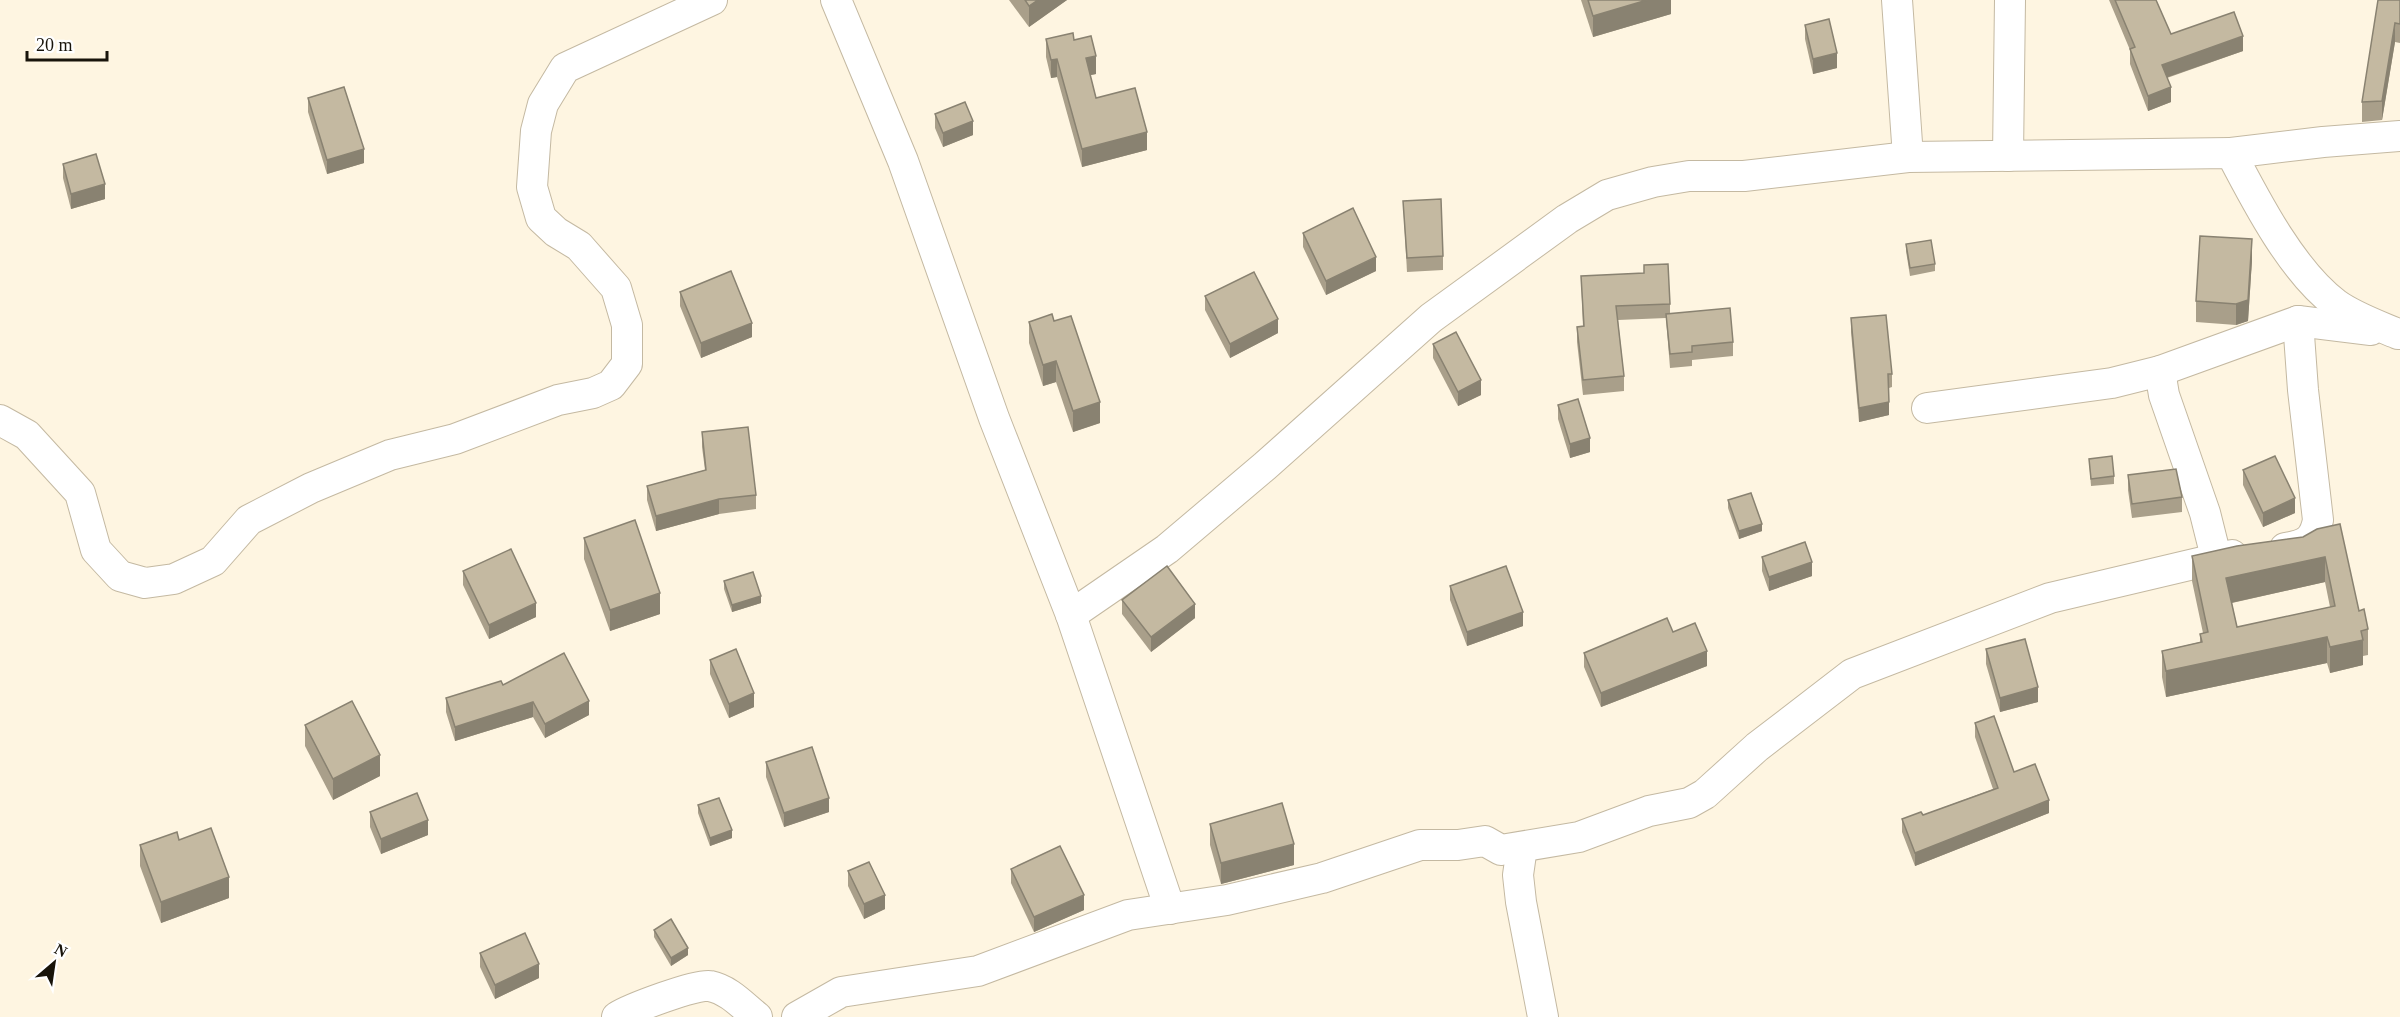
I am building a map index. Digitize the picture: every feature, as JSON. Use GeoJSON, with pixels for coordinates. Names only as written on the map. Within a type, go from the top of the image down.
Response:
{"type":"FeatureCollection","features":[{"type":"Feature","properties":{"kind":"street"},"geometry":{"type":"LineString","coordinates":[[0,420],[27,435],[80,494],[96,550],[120,576],[145,583],[174,579],[213,561],[249,520],[311,488],[390,455],[455,439],[558,400],[592,393],[611,386],[627,364],[627,325],[616,288],[579,246],[541,218],[532,187],[536,132],[543,105],[565,68],[712,0]]}},
{"type":"Feature","properties":{"kind":"street"},"geometry":{"type":"LineString","coordinates":[[836,0],[903,161],[994,418],[1071,615],[1170,909]]}},
{"type":"Feature","properties":{"kind":"street"},"geometry":{"type":"LineString","coordinates":[[1897,0],[1908,157]]}},
{"type":"Feature","properties":{"kind":"street"},"geometry":{"type":"LineString","coordinates":[[2008,156],[2010,0]]}},
{"type":"Feature","properties":{"kind":"street"},"geometry":{"type":"LineString","coordinates":[[1071,615],[1167,549],[1265,466],[1431,318],[1567,219],[1607,195],[1653,182],[1689,176],[1744,176],[1908,157],[2230,153],[2323,141],[2400,136]]}},
{"type":"Feature","properties":{"kind":"street"},"geometry":{"type":"LineString","coordinates":[[2230,153],[2261,210],[2319,289],[2358,317],[2399,334]]}},
{"type":"Feature","properties":{"kind":"street"},"geometry":{"type":"LineString","coordinates":[[1927,408],[2112,383],[2160,371],[2298,321],[2399,334]]}},
{"type":"Feature","properties":{"kind":"street"},"geometry":{"type":"LineString","coordinates":[[797,1017],[841,992],[978,971],[1128,915],[1227,900],[1322,878],[1420,845],[1485,841],[1501,850],[1579,837],[1649,811],[1689,803],[1705,794],[1757,747],[1852,674],[2050,598],[2217,557],[2301,546],[2316,530],[2318,520],[2316,483],[2303,390],[2298,321]]}},
{"type":"Feature","properties":{"kind":"street"},"geometry":{"type":"LineString","coordinates":[[2160,371],[2164,395],[2205,513],[2217,557]]}},
{"type":"Feature","properties":{"kind":"street"},"geometry":{"type":"LineString","coordinates":[[1522,847],[1518,875],[1521,902],[1543,1017]]}},
{"type":"Feature","properties":{"kind":"street"},"geometry":{"type":"LineString","coordinates":[[617,1017],[669,996],[708,985],[727,993],[757,1017]]}},
{"type":"Feature","properties":{"kind":"building"},"geometry":{"type":"Polygon","coordinates":[[[1025,0],[1038,0],[1029,6],[1025,0]]]}},
{"type":"Feature","properties":{"kind":"building"},"geometry":{"type":"Polygon","coordinates":[[[1588,0],[1647,0],[1593,16],[1588,0]]]}},
{"type":"Feature","properties":{"kind":"building"},"geometry":{"type":"Polygon","coordinates":[[[2115,0],[2156,0],[2171,34],[2234,12],[2243,36],[2162,65],[2171,87],[2148,96],[2130,49],[2135,47],[2115,0]]]}},
{"type":"Feature","properties":{"kind":"building"},"geometry":{"type":"Polygon","coordinates":[[[2378,0],[2400,0],[2400,24],[2395,23],[2382,101],[2362,102],[2378,0]]]}},
{"type":"Feature","properties":{"kind":"building"},"geometry":{"type":"Polygon","coordinates":[[[1829,19],[1837,53],[1813,59],[1805,25],[1829,19]]]}},
{"type":"Feature","properties":{"kind":"building"},"geometry":{"type":"Polygon","coordinates":[[[1073,33],[1074,40],[1091,36],[1096,56],[1086,58],[1096,98],[1135,88],[1147,132],[1082,149],[1057,59],[1051,60],[1046,39],[1073,33]]]}},
{"type":"Feature","properties":{"kind":"building"},"geometry":{"type":"Polygon","coordinates":[[[344,87],[364,149],[327,160],[308,98],[344,87]]]}},
{"type":"Feature","properties":{"kind":"building"},"geometry":{"type":"Polygon","coordinates":[[[965,102],[973,121],[943,133],[935,114],[965,102]]]}},
{"type":"Feature","properties":{"kind":"building"},"geometry":{"type":"Polygon","coordinates":[[[96,154],[105,184],[71,194],[63,164],[96,154]]]}},
{"type":"Feature","properties":{"kind":"building"},"geometry":{"type":"Polygon","coordinates":[[[1441,199],[1443,256],[1407,258],[1403,201],[1441,199]]]}},
{"type":"Feature","properties":{"kind":"building"},"geometry":{"type":"Polygon","coordinates":[[[1353,208],[1376,257],[1326,281],[1303,233],[1353,208]]]}},
{"type":"Feature","properties":{"kind":"building"},"geometry":{"type":"Polygon","coordinates":[[[2200,236],[2252,239],[2248,300],[2236,304],[2196,301],[2200,236]]]}},
{"type":"Feature","properties":{"kind":"building"},"geometry":{"type":"Polygon","coordinates":[[[1931,240],[1935,264],[1910,268],[1906,244],[1931,240]]]}},
{"type":"Feature","properties":{"kind":"building"},"geometry":{"type":"Polygon","coordinates":[[[1668,264],[1670,304],[1616,306],[1624,376],[1583,380],[1577,327],[1584,326],[1581,276],[1644,273],[1644,265],[1668,264]]]}},
{"type":"Feature","properties":{"kind":"building"},"geometry":{"type":"Polygon","coordinates":[[[731,271],[752,323],[701,343],[680,292],[731,271]]]}},
{"type":"Feature","properties":{"kind":"building"},"geometry":{"type":"Polygon","coordinates":[[[1254,272],[1278,319],[1230,344],[1205,296],[1254,272]]]}},
{"type":"Feature","properties":{"kind":"building"},"geometry":{"type":"Polygon","coordinates":[[[1730,308],[1733,342],[1692,346],[1692,352],[1670,354],[1666,314],[1730,308]]]}},
{"type":"Feature","properties":{"kind":"building"},"geometry":{"type":"Polygon","coordinates":[[[1052,314],[1054,321],[1071,316],[1100,402],[1073,411],[1056,361],[1043,365],[1029,322],[1052,314]]]}},
{"type":"Feature","properties":{"kind":"building"},"geometry":{"type":"Polygon","coordinates":[[[1886,315],[1892,374],[1888,374],[1889,402],[1859,408],[1851,318],[1886,315]]]}},
{"type":"Feature","properties":{"kind":"building"},"geometry":{"type":"Polygon","coordinates":[[[1456,332],[1481,380],[1458,392],[1433,344],[1456,332]]]}},
{"type":"Feature","properties":{"kind":"building"},"geometry":{"type":"Polygon","coordinates":[[[1578,399],[1590,438],[1570,444],[1558,405],[1578,399]]]}},
{"type":"Feature","properties":{"kind":"building"},"geometry":{"type":"Polygon","coordinates":[[[748,427],[756,495],[719,499],[656,516],[647,486],[706,470],[702,432],[748,427]]]}},
{"type":"Feature","properties":{"kind":"building"},"geometry":{"type":"Polygon","coordinates":[[[2112,456],[2114,476],[2091,479],[2089,459],[2112,456]]]}},
{"type":"Feature","properties":{"kind":"building"},"geometry":{"type":"Polygon","coordinates":[[[2275,456],[2295,498],[2263,513],[2243,470],[2275,456]]]}},
{"type":"Feature","properties":{"kind":"building"},"geometry":{"type":"Polygon","coordinates":[[[2176,469],[2182,497],[2132,504],[2128,475],[2176,469]]]}},
{"type":"Feature","properties":{"kind":"building"},"geometry":{"type":"Polygon","coordinates":[[[1751,493],[1762,524],[1739,531],[1728,500],[1751,493]]]}},
{"type":"Feature","properties":{"kind":"building"},"geometry":{"type":"Polygon","coordinates":[[[635,520],[660,593],[610,610],[584,538],[635,520]]]}},
{"type":"Feature","properties":{"kind":"building"},"geometry":{"type":"Polygon","coordinates":[[[2340,524],[2359,611],[2364,609],[2368,629],[2361,631],[2363,640],[2330,647],[2327,637],[2166,671],[2162,651],[2202,642],[2200,634],[2208,632],[2192,556],[2237,546],[2303,537],[2317,529],[2340,524]],[[2325,557],[2226,578],[2237,627],[2335,606],[2325,557]]]}},
{"type":"Feature","properties":{"kind":"building"},"geometry":{"type":"Polygon","coordinates":[[[1805,542],[1812,562],[1769,577],[1762,557],[1805,542]]]}},
{"type":"Feature","properties":{"kind":"building"},"geometry":{"type":"Polygon","coordinates":[[[511,549],[536,603],[489,625],[463,571],[511,549]]]}},
{"type":"Feature","properties":{"kind":"building"},"geometry":{"type":"Polygon","coordinates":[[[1167,566],[1195,604],[1151,637],[1122,600],[1167,566]]]}},
{"type":"Feature","properties":{"kind":"building"},"geometry":{"type":"Polygon","coordinates":[[[1506,566],[1523,612],[1467,632],[1450,586],[1506,566]]]}},
{"type":"Feature","properties":{"kind":"building"},"geometry":{"type":"Polygon","coordinates":[[[753,572],[761,596],[732,605],[724,581],[753,572]]]}},
{"type":"Feature","properties":{"kind":"building"},"geometry":{"type":"Polygon","coordinates":[[[1667,618],[1673,632],[1695,623],[1707,651],[1601,693],[1584,653],[1667,618]]]}},
{"type":"Feature","properties":{"kind":"building"},"geometry":{"type":"Polygon","coordinates":[[[2025,639],[2038,687],[2000,698],[1986,649],[2025,639]]]}},
{"type":"Feature","properties":{"kind":"building"},"geometry":{"type":"Polygon","coordinates":[[[736,649],[754,693],[729,704],[710,660],[736,649]]]}},
{"type":"Feature","properties":{"kind":"building"},"geometry":{"type":"Polygon","coordinates":[[[564,653],[589,701],[545,724],[533,702],[455,727],[446,698],[501,681],[503,685],[564,653]]]}},
{"type":"Feature","properties":{"kind":"building"},"geometry":{"type":"Polygon","coordinates":[[[352,701],[380,755],[333,779],[305,725],[352,701]]]}},
{"type":"Feature","properties":{"kind":"building"},"geometry":{"type":"Polygon","coordinates":[[[1994,716],[2014,772],[2035,764],[2049,800],[1915,853],[1902,819],[1921,812],[1923,815],[1998,788],[1975,723],[1994,716]]]}},
{"type":"Feature","properties":{"kind":"building"},"geometry":{"type":"Polygon","coordinates":[[[812,747],[829,798],[784,813],[766,762],[812,747]]]}},
{"type":"Feature","properties":{"kind":"building"},"geometry":{"type":"Polygon","coordinates":[[[417,793],[428,820],[381,839],[370,812],[417,793]]]}},
{"type":"Feature","properties":{"kind":"building"},"geometry":{"type":"Polygon","coordinates":[[[719,798],[732,830],[710,838],[698,805],[719,798]]]}},
{"type":"Feature","properties":{"kind":"building"},"geometry":{"type":"Polygon","coordinates":[[[1282,803],[1294,844],[1221,863],[1210,824],[1282,803]]]}},
{"type":"Feature","properties":{"kind":"building"},"geometry":{"type":"Polygon","coordinates":[[[211,828],[229,877],[161,902],[140,845],[177,832],[179,840],[211,828]]]}},
{"type":"Feature","properties":{"kind":"building"},"geometry":{"type":"Polygon","coordinates":[[[1060,846],[1084,895],[1034,917],[1011,869],[1060,846]]]}},
{"type":"Feature","properties":{"kind":"building"},"geometry":{"type":"Polygon","coordinates":[[[869,862],[885,895],[864,904],[848,871],[869,862]]]}},
{"type":"Feature","properties":{"kind":"building"},"geometry":{"type":"Polygon","coordinates":[[[671,919],[688,948],[671,958],[654,930],[671,919]]]}},
{"type":"Feature","properties":{"kind":"building"},"geometry":{"type":"Polygon","coordinates":[[[525,933],[539,964],[495,985],[480,953],[525,933]]]}}]}
